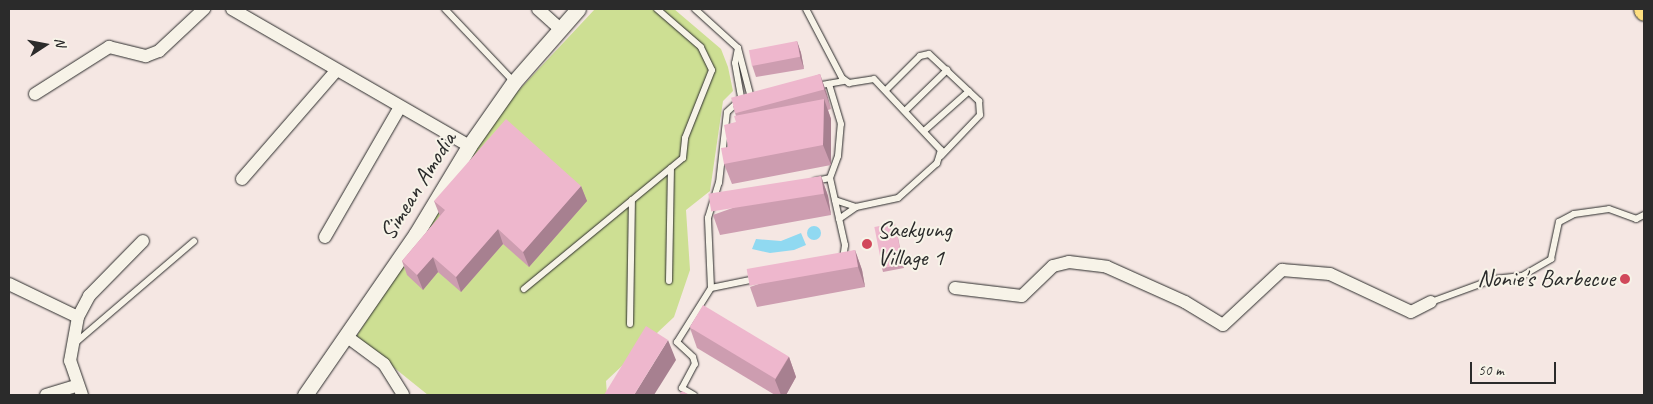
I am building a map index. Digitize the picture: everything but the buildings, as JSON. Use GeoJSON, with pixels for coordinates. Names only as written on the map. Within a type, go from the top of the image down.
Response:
{"type":"FeatureCollection","features":[{"type":"Feature","properties":{"kind":"street"},"geometry":{"type":"LineString","coordinates":[[36,94],[109,47],[146,56],[159,51],[204,9]]}},
{"type":"Feature","properties":{"kind":"street"},"geometry":{"type":"LineString","coordinates":[[232,9],[335,72],[469,146]]}},
{"type":"Feature","properties":{"kind":"street"},"geometry":{"type":"LineString","coordinates":[[538,9],[561,30]]}},
{"type":"Feature","properties":{"kind":"street","name":"Simean Amodia"},"geometry":{"type":"LineString","coordinates":[[305,395],[416,234],[469,146],[514,82],[578,9]]}},
{"type":"Feature","properties":{"kind":"street"},"geometry":{"type":"LineString","coordinates":[[242,179],[335,72]]}},
{"type":"Feature","properties":{"kind":"street"},"geometry":{"type":"LineString","coordinates":[[325,237],[400,107]]}},
{"type":"Feature","properties":{"kind":"street"},"geometry":{"type":"LineString","coordinates":[[46,395],[79,391],[70,345],[78,317],[89,296],[143,241]]}},
{"type":"Feature","properties":{"kind":"street"},"geometry":{"type":"LineString","coordinates":[[955,288],[1022,296],[1053,266],[1069,262],[1106,267],[1185,302],[1223,325],[1282,270],[1330,274],[1411,312],[1431,302]]}},
{"type":"Feature","properties":{"kind":"street"},"geometry":{"type":"LineString","coordinates":[[9,284],[78,317]]}},
{"type":"Feature","properties":{"kind":"street"},"geometry":{"type":"LineString","coordinates":[[346,336],[384,364],[403,395]]}},
{"type":"Feature","properties":{"kind":"lane"},"geometry":{"type":"LineString","coordinates":[[445,9],[514,82]]}},
{"type":"Feature","properties":{"kind":"lane"},"geometry":{"type":"LineString","coordinates":[[524,289],[683,158],[685,138],[712,70],[701,47],[656,9]]}},
{"type":"Feature","properties":{"kind":"lane"},"geometry":{"type":"LineString","coordinates":[[695,9],[738,48],[750,97]]}},
{"type":"Feature","properties":{"kind":"lane"},"geometry":{"type":"LineString","coordinates":[[806,9],[844,81]]}},
{"type":"Feature","properties":{"kind":"lane"},"geometry":{"type":"LineString","coordinates":[[738,48],[735,63],[741,99]]}},
{"type":"Feature","properties":{"kind":"lane"},"geometry":{"type":"LineString","coordinates":[[839,219],[856,206],[898,198],[941,156],[983,110],[969,91],[935,57],[920,56],[886,90]]}},
{"type":"Feature","properties":{"kind":"lane"},"geometry":{"type":"LineString","coordinates":[[905,111],[947,70]]}},
{"type":"Feature","properties":{"kind":"lane"},"geometry":{"type":"LineString","coordinates":[[809,87],[844,81],[874,79],[924,131],[941,156]]}},
{"type":"Feature","properties":{"kind":"lane"},"geometry":{"type":"LineString","coordinates":[[829,84],[841,124],[838,156],[830,178],[845,245],[843,260],[836,262]]}},
{"type":"Feature","properties":{"kind":"lane"},"geometry":{"type":"LineString","coordinates":[[924,131],[969,91]]}},
{"type":"Feature","properties":{"kind":"lane"},"geometry":{"type":"LineString","coordinates":[[678,395],[695,364],[693,357],[677,342],[711,288],[708,218],[716,199],[721,135],[728,107],[741,99],[760,96]]}},
{"type":"Feature","properties":{"kind":"lane"},"geometry":{"type":"LineString","coordinates":[[828,115],[837,113]]}},
{"type":"Feature","properties":{"kind":"lane"},"geometry":{"type":"LineString","coordinates":[[721,135],[731,133]]}},
{"type":"Feature","properties":{"kind":"lane"},"geometry":{"type":"LineString","coordinates":[[669,281],[671,168]]}},
{"type":"Feature","properties":{"kind":"lane"},"geometry":{"type":"LineString","coordinates":[[810,182],[830,178]]}},
{"type":"Feature","properties":{"kind":"lane"},"geometry":{"type":"LineString","coordinates":[[716,199],[726,197]]}},
{"type":"Feature","properties":{"kind":"lane"},"geometry":{"type":"LineString","coordinates":[[630,324],[632,200]]}},
{"type":"Feature","properties":{"kind":"lane"},"geometry":{"type":"LineString","coordinates":[[835,200],[856,206]]}},
{"type":"Feature","properties":{"kind":"lane"},"geometry":{"type":"LineString","coordinates":[[1431,302],[1494,279],[1522,276],[1551,259],[1559,222],[1574,214],[1609,209],[1636,219],[1644,215]]}},
{"type":"Feature","properties":{"kind":"lane"},"geometry":{"type":"LineString","coordinates":[[70,345],[194,241]]}},
{"type":"Feature","properties":{"kind":"lane"},"geometry":{"type":"LineString","coordinates":[[711,288],[769,276]]}},
{"type":"Feature","properties":{"kind":"lane"},"geometry":{"type":"LineString","coordinates":[[682,388],[694,395]]}},
{"type":"Feature","properties":{"kind":"green space"},"geometry":{"type":"Polygon","coordinates":[[[595,9],[674,9],[721,49],[728,67],[733,91],[723,101],[710,191],[686,210],[690,270],[674,317],[606,381],[607,395],[428,395],[356,337],[504,106],[595,9]]]}},
{"type":"Feature","properties":{"kind":"water"},"geometry":{"type":"Polygon","coordinates":[[[811,226],[817,226],[821,233],[817,240],[811,240],[807,236],[807,230],[811,226]]]}},
{"type":"Feature","properties":{"kind":"water"},"geometry":{"type":"Polygon","coordinates":[[[801,233],[806,245],[794,250],[770,253],[752,249],[756,239],[781,241],[801,233]]]}},
{"type":"Feature","properties":{"kind":"place","name":"Saekyung Village 1"},"geometry":{"type":"Point","coordinates":[867,244]}},
{"type":"Feature","properties":{"kind":"place","name":"Nonie's Barbecue"},"geometry":{"type":"Point","coordinates":[1625,279]}}]}
